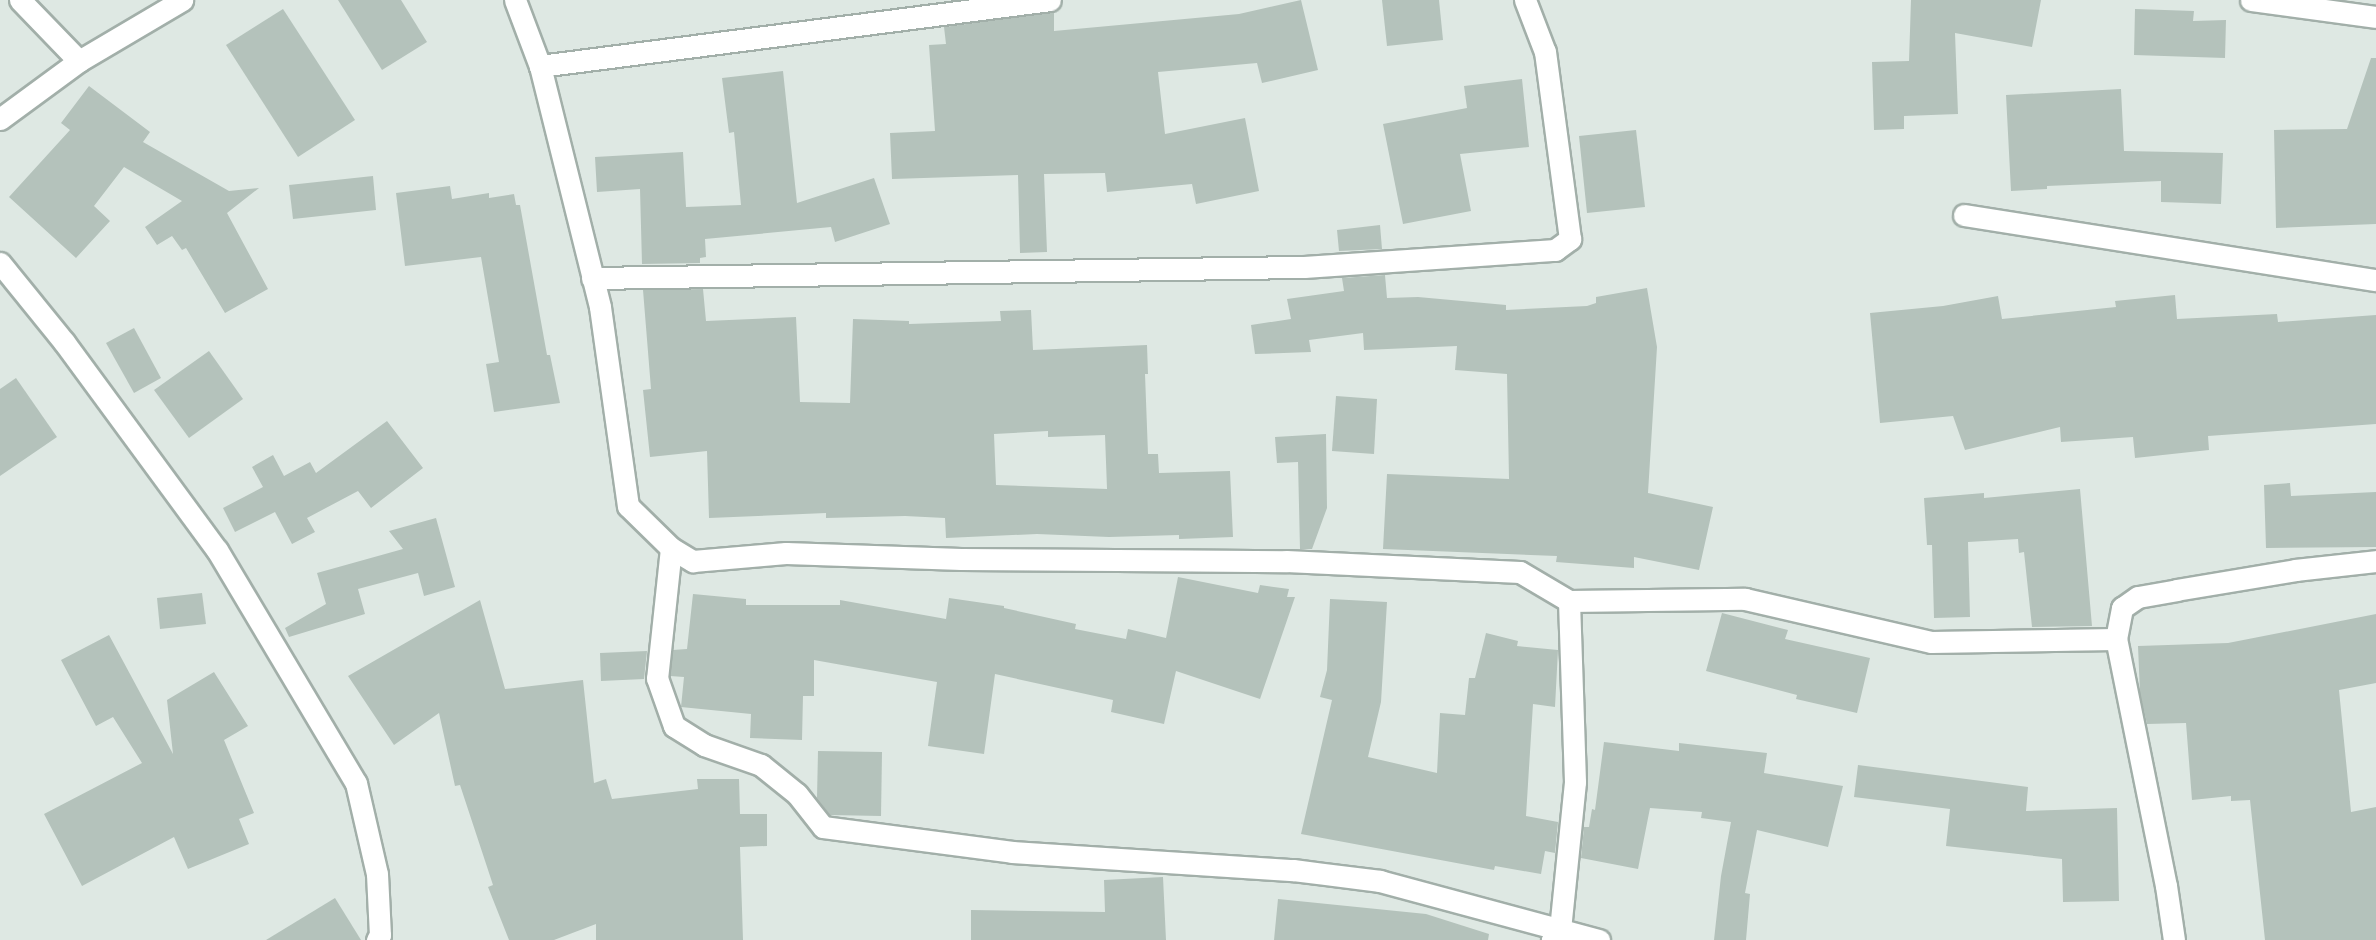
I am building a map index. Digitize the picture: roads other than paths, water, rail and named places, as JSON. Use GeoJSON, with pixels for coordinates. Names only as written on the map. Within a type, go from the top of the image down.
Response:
{"type":"FeatureCollection","features":[{"type":"Feature","properties":{"kind":"street"},"geometry":{"type":"LineString","coordinates":[[20,0],[79,61]]}},
{"type":"Feature","properties":{"kind":"street"},"geometry":{"type":"LineString","coordinates":[[0,119],[79,61],[182,0]]}},
{"type":"Feature","properties":{"kind":"street"},"geometry":{"type":"LineString","coordinates":[[514,0],[540,66],[600,307],[628,506],[671,548],[693,561],[786,553],[961,559],[1286,561],[1520,572],[1569,601],[1745,599],[1931,642],[2116,639]]}},
{"type":"Feature","properties":{"kind":"street"},"geometry":{"type":"LineString","coordinates":[[592,278],[1304,267],[1555,250],[1570,239],[1545,52],[1525,0]]}},
{"type":"Feature","properties":{"kind":"street"},"geometry":{"type":"LineString","coordinates":[[2251,0],[2376,17]]}},
{"type":"Feature","properties":{"kind":"street"},"geometry":{"type":"LineString","coordinates":[[540,66],[1038,1]]}},
{"type":"Feature","properties":{"kind":"street"},"geometry":{"type":"LineString","coordinates":[[1964,215],[2376,280]]}},
{"type":"Feature","properties":{"kind":"street"},"geometry":{"type":"LineString","coordinates":[[0,263],[64,342],[217,550],[356,783],[377,874],[380,935],[377,940]]}},
{"type":"Feature","properties":{"kind":"street"},"geometry":{"type":"LineString","coordinates":[[671,548],[657,678],[674,726],[704,745],[761,765],[797,794],[823,827],[1012,852],[1293,870],[1380,881],[1556,935],[1598,940]]}},
{"type":"Feature","properties":{"kind":"street"},"geometry":{"type":"LineString","coordinates":[[2174,940],[2166,886],[2116,639],[2122,608],[2138,597],[2295,570],[2376,561]]}},
{"type":"Feature","properties":{"kind":"street"},"geometry":{"type":"LineString","coordinates":[[1556,935],[1575,782],[1569,601]]}}]}
